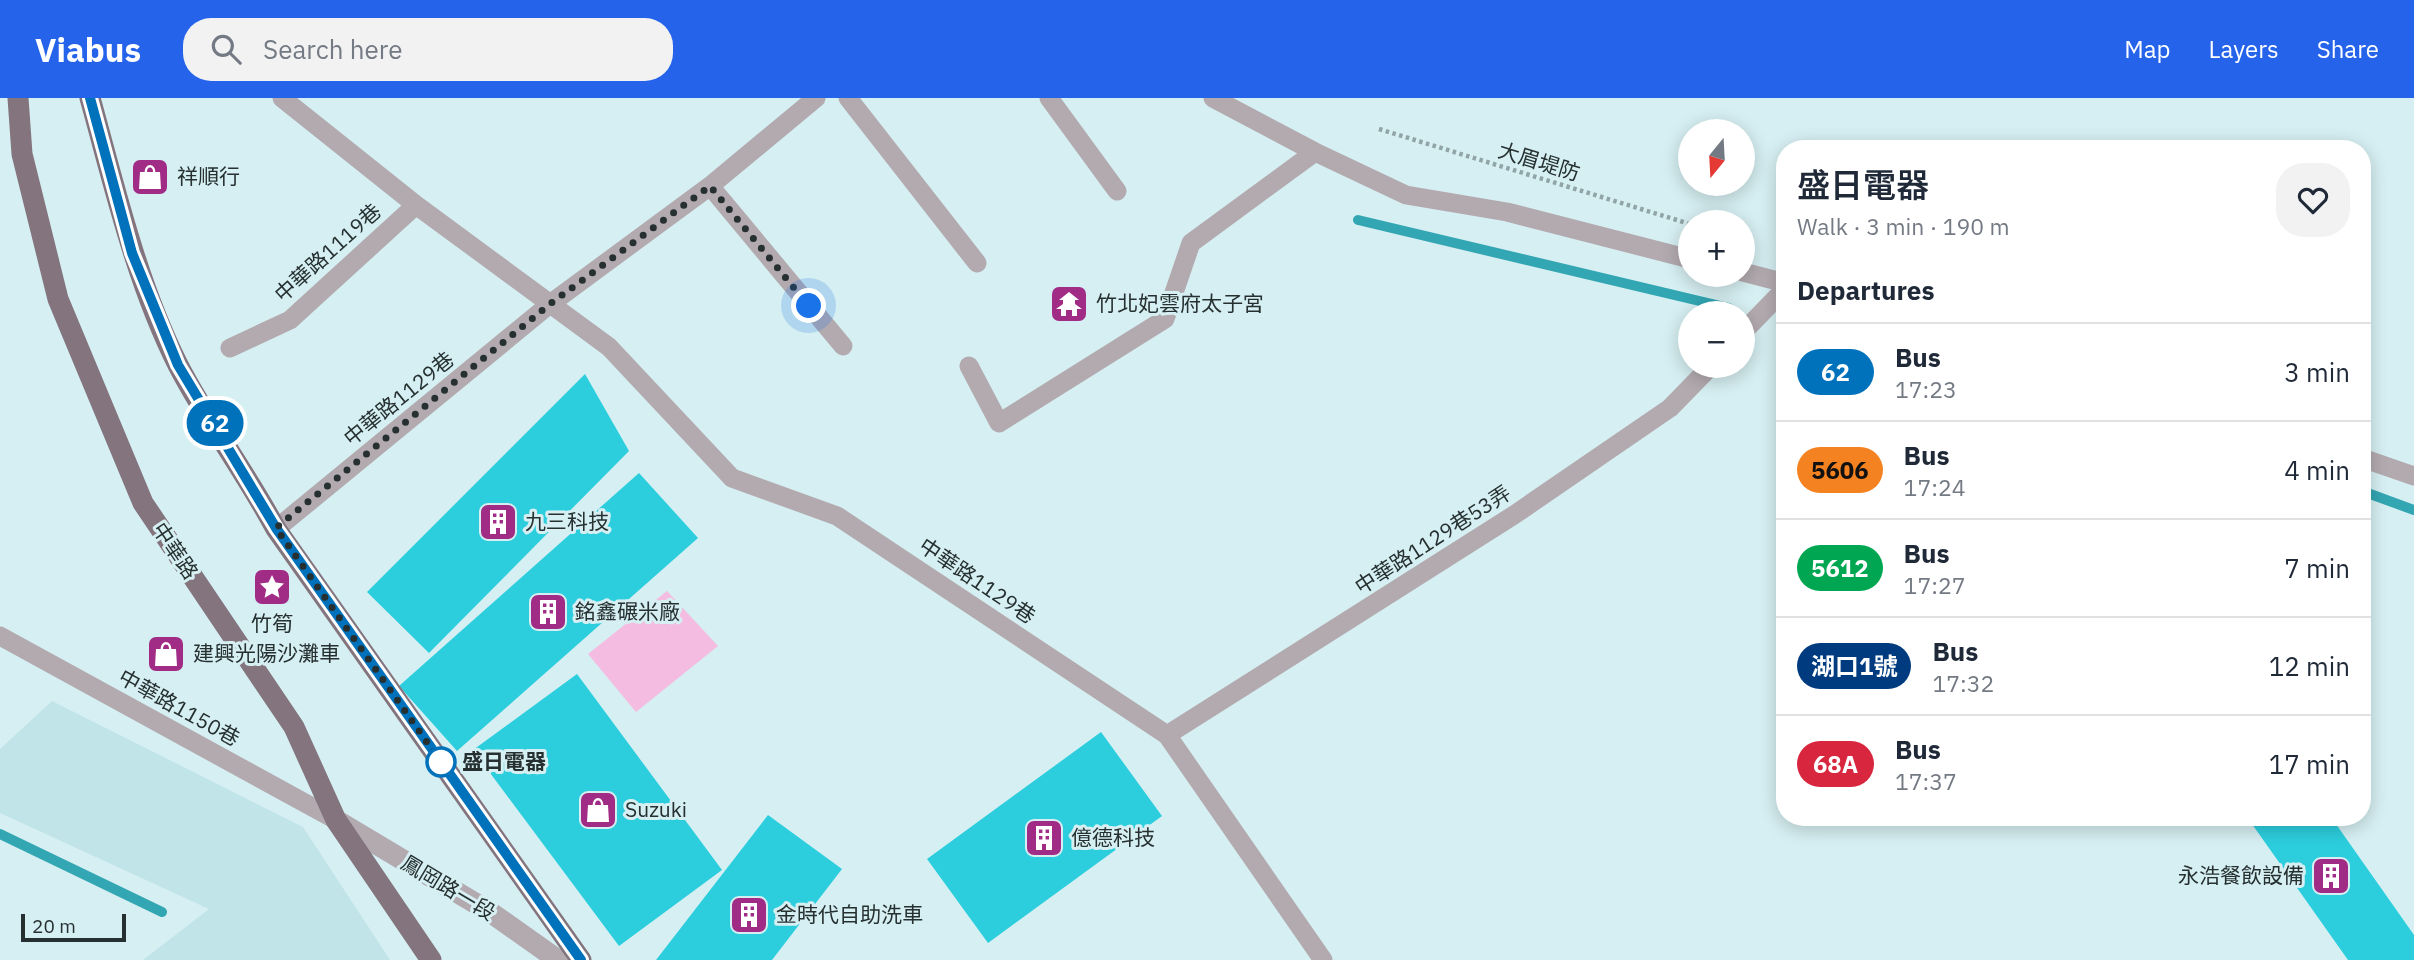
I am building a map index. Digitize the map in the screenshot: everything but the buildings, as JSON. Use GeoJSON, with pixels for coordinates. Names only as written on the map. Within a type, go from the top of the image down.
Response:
{"type":"FeatureCollection","features":[{"type":"Feature","properties":{"kind":"main road","name":"中華路"},"geometry":{"type":"LineString","coordinates":[[18,98],[22,154],[58,299],[143,503],[294,727],[336,820],[431,960]]}},
{"type":"Feature","properties":{"kind":"main road"},"geometry":{"type":"LineString","coordinates":[[90,98],[132,253],[178,365],[276,528],[581,960]]}},
{"type":"Feature","properties":{"kind":"street","name":"鳳岡路一段"},"geometry":{"type":"LineString","coordinates":[[336,820],[490,912],[558,960]]}},
{"type":"Feature","properties":{"kind":"lane","name":"中華路1119巷"},"geometry":{"type":"LineString","coordinates":[[282,98],[416,205],[550,304]]}},
{"type":"Feature","properties":{"kind":"lane","name":"中華路1129巷"},"geometry":{"type":"LineString","coordinates":[[276,528],[550,304],[710,186],[816,98]]}},
{"type":"Feature","properties":{"kind":"lane"},"geometry":{"type":"LineString","coordinates":[[848,98],[977,263]]}},
{"type":"Feature","properties":{"kind":"lane"},"geometry":{"type":"LineString","coordinates":[[1049,98],[1117,191]]}},
{"type":"Feature","properties":{"kind":"lane"},"geometry":{"type":"LineString","coordinates":[[1213,98],[1315,152],[1406,195],[1507,212],[1678,256]]}},
{"type":"Feature","properties":{"kind":"lane"},"geometry":{"type":"LineString","coordinates":[[969,366],[999,424],[1165,319],[1191,243],[1315,152]]}},
{"type":"Feature","properties":{"kind":"lane"},"geometry":{"type":"LineString","coordinates":[[710,186],[843,346]]}},
{"type":"Feature","properties":{"kind":"lane","name":"中華路1119巷"},"geometry":{"type":"LineString","coordinates":[[230,348],[290,320],[416,205]]}},
{"type":"Feature","properties":{"kind":"lane"},"geometry":{"type":"LineString","coordinates":[[1755,275],[1776,281]]}},
{"type":"Feature","properties":{"kind":"lane"},"geometry":{"type":"LineString","coordinates":[[1755,320],[1776,298]]}},
{"type":"Feature","properties":{"kind":"lane","name":"中華路1129巷"},"geometry":{"type":"LineString","coordinates":[[550,304],[609,347],[732,478],[836,516],[1167,735],[1322,960]]}},
{"type":"Feature","properties":{"kind":"lane","name":"中華路1129巷53弄"},"geometry":{"type":"LineString","coordinates":[[1167,735],[1525,508],[1670,408],[1699,378]]}},
{"type":"Feature","properties":{"kind":"lane"},"geometry":{"type":"LineString","coordinates":[[2371,461],[2414,476]]}},
{"type":"Feature","properties":{"kind":"lane","name":"中華路1150巷"},"geometry":{"type":"LineString","coordinates":[[0,636],[336,820]]}},
{"type":"Feature","properties":{"kind":"path","name":"大眉堤防"},"geometry":{"type":"LineString","coordinates":[[1379,130],[1678,220]]}},
{"type":"Feature","properties":{"kind":"shaded area"},"geometry":{"type":"Polygon","coordinates":[[[667,591],[718,646],[636,712],[588,654],[667,591]]]}},
{"type":"Feature","properties":{"kind":"shaded area"},"geometry":{"type":"Polygon","coordinates":[[[52,701],[303,827],[390,960],[143,960],[209,909],[0,813],[0,749],[52,701]]]}},
{"type":"Feature","properties":{"kind":"waterway"},"geometry":{"type":"LineString","coordinates":[[1358,220],[1699,301]]}},
{"type":"Feature","properties":{"kind":"waterway"},"geometry":{"type":"LineString","coordinates":[[2371,494],[2414,510]]}},
{"type":"Feature","properties":{"kind":"waterway"},"geometry":{"type":"LineString","coordinates":[[0,834],[162,912]]}},
{"type":"Feature","properties":{"kind":"bus line","name":"62"},"geometry":{"type":"LineString","coordinates":[[90,98],[132,253],[178,365],[252,483],[276,528],[581,960]]}},
{"type":"Feature","properties":{"kind":"place","name":"祥順行"},"geometry":{"type":"Point","coordinates":[150,177]}},
{"type":"Feature","properties":{"kind":"place","name":"竹北妃雲府太子宮"},"geometry":{"type":"Point","coordinates":[1069,304]}},
{"type":"Feature","properties":{"kind":"place","name":"九三科技"},"geometry":{"type":"Point","coordinates":[498,522]}},
{"type":"Feature","properties":{"kind":"place","name":"竹筍"},"geometry":{"type":"Point","coordinates":[272,587]}},
{"type":"Feature","properties":{"kind":"place","name":"銘鑫碾米廠"},"geometry":{"type":"Point","coordinates":[548,612]}},
{"type":"Feature","properties":{"kind":"place","name":"建興光陽沙灘車"},"geometry":{"type":"Point","coordinates":[166,654]}},
{"type":"Feature","properties":{"kind":"place","name":"盛日電器"},"geometry":{"type":"Point","coordinates":[441,762]}},
{"type":"Feature","properties":{"kind":"place","name":"Suzuki"},"geometry":{"type":"Point","coordinates":[598,810]}},
{"type":"Feature","properties":{"kind":"place","name":"億德科技"},"geometry":{"type":"Point","coordinates":[1044,838]}},
{"type":"Feature","properties":{"kind":"place","name":"永浩餐飲設備"},"geometry":{"type":"Point","coordinates":[2331,876]}},
{"type":"Feature","properties":{"kind":"place","name":"金時代自助洗車"},"geometry":{"type":"Point","coordinates":[749,915]}},
{"type":"Feature","properties":{"kind":"route"},"geometry":{"type":"LineString","coordinates":[[441,762],[276,528],[550,304],[710,186],[809,306]]}}]}
